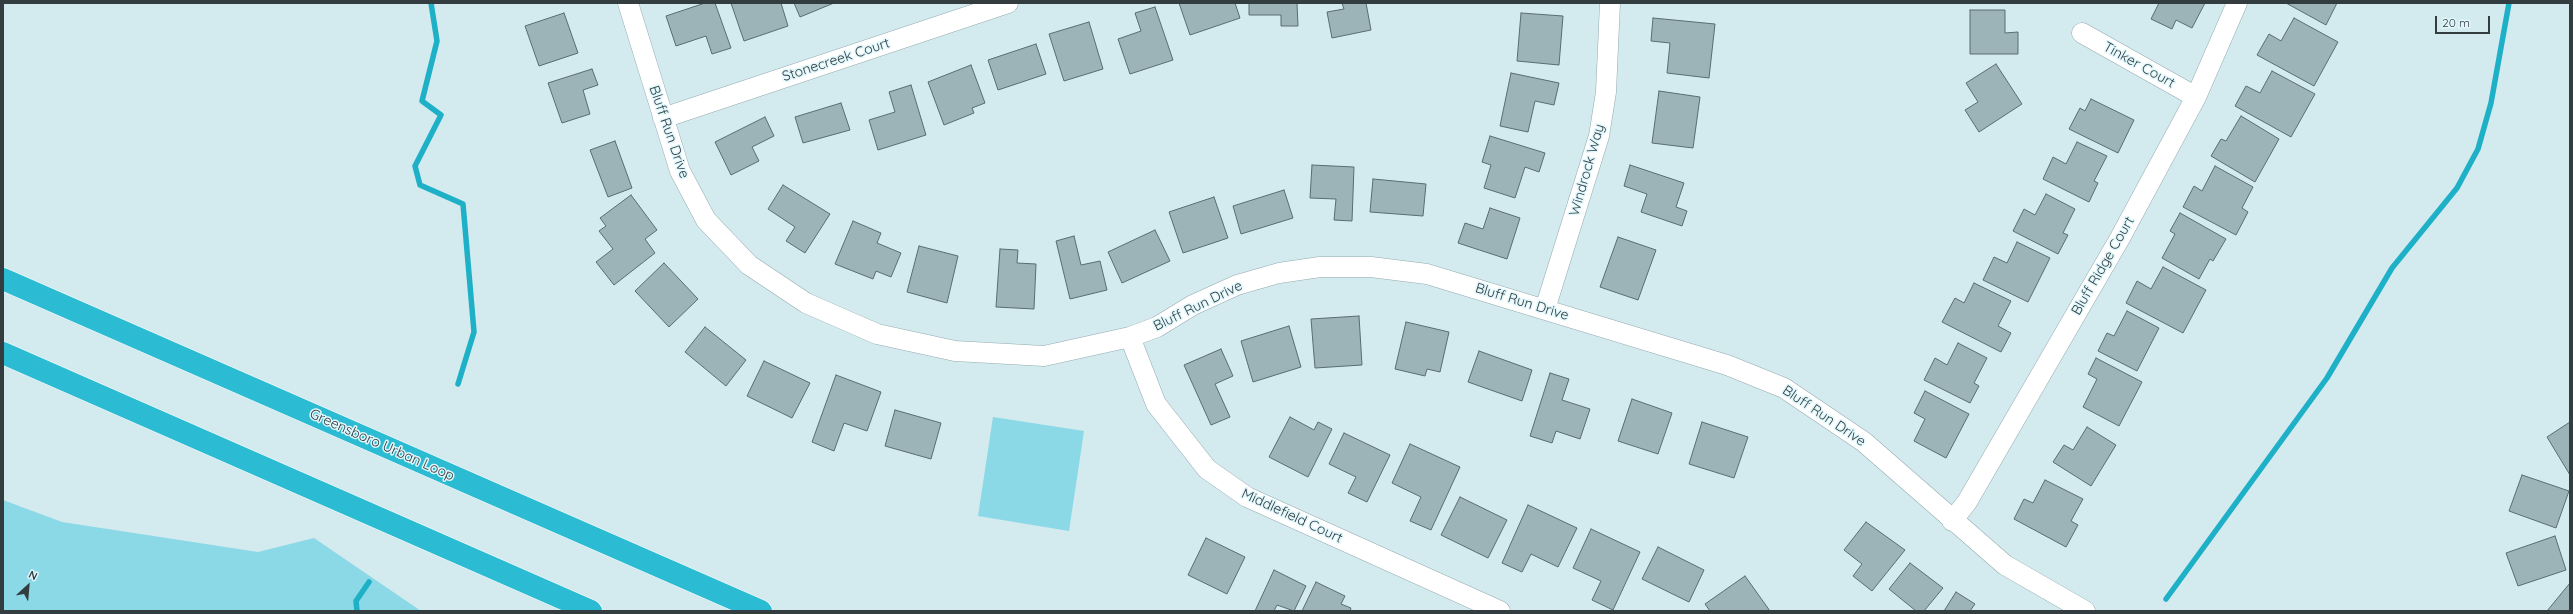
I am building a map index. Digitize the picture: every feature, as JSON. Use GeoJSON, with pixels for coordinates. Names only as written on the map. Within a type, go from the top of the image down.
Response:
{"type":"FeatureCollection","features":[{"type":"Feature","properties":{"kind":"highway","name":"Greensboro Urban Loop"},"geometry":{"type":"LineString","coordinates":[[3,279],[760,611]]}},
{"type":"Feature","properties":{"kind":"highway"},"geometry":{"type":"LineString","coordinates":[[3,353],[591,611]]}},
{"type":"Feature","properties":{"kind":"street","name":"Bluff Run Drive"},"geometry":{"type":"LineString","coordinates":[[628,3],[680,171],[706,220],[749,265],[806,303],[877,334],[955,351],[1044,356],[1130,337],[1157,327],[1193,305],[1237,285],[1279,273],[1320,267],[1371,267],[1427,274],[1727,365],[1784,388],[1864,442],[2005,565],[2085,611]]}},
{"type":"Feature","properties":{"kind":"street","name":"Stonecreek Court"},"geometry":{"type":"LineString","coordinates":[[663,118],[1008,3]]}},
{"type":"Feature","properties":{"kind":"street","name":"Windrock Way"},"geometry":{"type":"LineString","coordinates":[[1545,309],[1599,136],[1606,92],[1610,3]]}},
{"type":"Feature","properties":{"kind":"street","name":"Bluff Ridge Court"},"geometry":{"type":"LineString","coordinates":[[1952,520],[1967,502],[2112,252],[2196,97],[2237,3]]}},
{"type":"Feature","properties":{"kind":"street","name":"Tinker Court"},"geometry":{"type":"LineString","coordinates":[[2082,33],[2196,97]]}},
{"type":"Feature","properties":{"kind":"street","name":"Middlefield Court"},"geometry":{"type":"LineString","coordinates":[[1130,337],[1156,404],[1207,469],[1247,497],[1500,611]]}},
{"type":"Feature","properties":{"kind":"shaded area"},"geometry":{"type":"Polygon","coordinates":[[[993,417],[1084,431],[1069,531],[978,516],[993,417]]]}},
{"type":"Feature","properties":{"kind":"shaded area"},"geometry":{"type":"Polygon","coordinates":[[[3,500],[62,522],[258,552],[314,538],[421,611],[3,611],[3,500]]]}},
{"type":"Feature","properties":{"kind":"building"},"geometry":{"type":"Polygon","coordinates":[[[705,3],[715,3],[731,48],[712,54],[706,36],[676,46],[666,16],[705,3]]]}},
{"type":"Feature","properties":{"kind":"building"},"geometry":{"type":"Polygon","coordinates":[[[731,3],[781,3],[788,26],[744,41],[731,3]]]}},
{"type":"Feature","properties":{"kind":"building"},"geometry":{"type":"Polygon","coordinates":[[[794,3],[834,3],[800,17],[794,3]]]}},
{"type":"Feature","properties":{"kind":"building"},"geometry":{"type":"Polygon","coordinates":[[[1179,3],[1235,3],[1240,18],[1190,35],[1179,3]]]}},
{"type":"Feature","properties":{"kind":"building"},"geometry":{"type":"Polygon","coordinates":[[[1249,3],[1297,3],[1298,26],[1281,26],[1281,15],[1249,15],[1249,3]]]}},
{"type":"Feature","properties":{"kind":"building"},"geometry":{"type":"Polygon","coordinates":[[[1342,3],[1366,3],[1371,30],[1332,38],[1327,12],[1344,9],[1342,3]]]}},
{"type":"Feature","properties":{"kind":"building"},"geometry":{"type":"Polygon","coordinates":[[[2159,3],[2205,3],[2192,28],[2176,20],[2172,29],[2151,19],[2159,3]]]}},
{"type":"Feature","properties":{"kind":"building"},"geometry":{"type":"Polygon","coordinates":[[[2286,3],[2337,3],[2326,25],[2286,3]]]}},
{"type":"Feature","properties":{"kind":"building"},"geometry":{"type":"Polygon","coordinates":[[[1155,7],[1173,60],[1130,74],[1118,39],[1141,31],[1135,13],[1155,7]]]}},
{"type":"Feature","properties":{"kind":"building"},"geometry":{"type":"Polygon","coordinates":[[[1970,10],[2005,10],[2005,33],[2018,32],[2018,54],[1970,54],[1970,10]]]}},
{"type":"Feature","properties":{"kind":"building"},"geometry":{"type":"Polygon","coordinates":[[[564,13],[578,53],[539,66],[525,26],[564,13]]]}},
{"type":"Feature","properties":{"kind":"building"},"geometry":{"type":"Polygon","coordinates":[[[1521,13],[1563,16],[1559,65],[1517,61],[1521,13]]]}},
{"type":"Feature","properties":{"kind":"building"},"geometry":{"type":"Polygon","coordinates":[[[1653,18],[1715,24],[1709,78],[1667,73],[1670,43],[1651,41],[1653,18]]]}},
{"type":"Feature","properties":{"kind":"building"},"geometry":{"type":"Polygon","coordinates":[[[2294,18],[2338,42],[2314,86],[2257,55],[2269,34],[2281,41],[2294,18]]]}},
{"type":"Feature","properties":{"kind":"building"},"geometry":{"type":"Polygon","coordinates":[[[1089,22],[1103,69],[1064,81],[1049,34],[1089,22]]]}},
{"type":"Feature","properties":{"kind":"building"},"geometry":{"type":"Polygon","coordinates":[[[1036,44],[1046,74],[998,90],[988,60],[1036,44]]]}},
{"type":"Feature","properties":{"kind":"building"},"geometry":{"type":"Polygon","coordinates":[[[1996,64],[2022,104],[1979,132],[1965,110],[1978,102],[1966,83],[1996,64]]]}},
{"type":"Feature","properties":{"kind":"building"},"geometry":{"type":"Polygon","coordinates":[[[971,65],[985,103],[972,108],[974,113],[944,125],[928,82],[971,65]]]}},
{"type":"Feature","properties":{"kind":"building"},"geometry":{"type":"Polygon","coordinates":[[[592,69],[598,85],[583,90],[590,114],[562,123],[548,83],[592,69]]]}},
{"type":"Feature","properties":{"kind":"building"},"geometry":{"type":"Polygon","coordinates":[[[2272,71],[2315,94],[2291,137],[2235,106],[2246,86],[2260,93],[2272,71]]]}},
{"type":"Feature","properties":{"kind":"building"},"geometry":{"type":"Polygon","coordinates":[[[1511,73],[1559,83],[1554,105],[1535,101],[1528,132],[1500,126],[1511,73]]]}},
{"type":"Feature","properties":{"kind":"building"},"geometry":{"type":"Polygon","coordinates":[[[911,85],[926,135],[878,150],[869,120],[895,112],[889,92],[911,85]]]}},
{"type":"Feature","properties":{"kind":"building"},"geometry":{"type":"Polygon","coordinates":[[[1659,91],[1700,97],[1693,148],[1652,143],[1659,91]]]}},
{"type":"Feature","properties":{"kind":"building"},"geometry":{"type":"Polygon","coordinates":[[[2091,99],[2134,120],[2118,153],[2069,129],[2080,108],[2085,111],[2091,99]]]}},
{"type":"Feature","properties":{"kind":"building"},"geometry":{"type":"Polygon","coordinates":[[[841,103],[850,130],[803,143],[795,117],[841,103]]]}},
{"type":"Feature","properties":{"kind":"building"},"geometry":{"type":"Polygon","coordinates":[[[2241,116],[2279,139],[2255,182],[2211,156],[2221,139],[2226,141],[2241,116]]]}},
{"type":"Feature","properties":{"kind":"building"},"geometry":{"type":"Polygon","coordinates":[[[765,117],[774,136],[752,147],[759,161],[731,175],[715,142],[765,117]]]}},
{"type":"Feature","properties":{"kind":"building"},"geometry":{"type":"Polygon","coordinates":[[[1490,136],[1545,153],[1539,172],[1525,167],[1515,198],[1484,188],[1491,165],[1482,162],[1490,136]]]}},
{"type":"Feature","properties":{"kind":"building"},"geometry":{"type":"Polygon","coordinates":[[[615,141],[632,188],[608,197],[590,150],[615,141]]]}},
{"type":"Feature","properties":{"kind":"building"},"geometry":{"type":"Polygon","coordinates":[[[2077,142],[2107,156],[2094,181],[2098,183],[2089,202],[2043,179],[2053,157],[2066,164],[2077,142]]]}},
{"type":"Feature","properties":{"kind":"building"},"geometry":{"type":"Polygon","coordinates":[[[1312,165],[1354,167],[1352,221],[1334,220],[1336,199],[1310,198],[1312,165]]]}},
{"type":"Feature","properties":{"kind":"building"},"geometry":{"type":"Polygon","coordinates":[[[1630,165],[1684,183],[1676,207],[1687,211],[1682,226],[1641,212],[1647,194],[1624,186],[1630,165]]]}},
{"type":"Feature","properties":{"kind":"building"},"geometry":{"type":"Polygon","coordinates":[[[2215,166],[2253,187],[2242,208],[2248,212],[2236,235],[2183,207],[2194,186],[2202,191],[2215,166]]]}},
{"type":"Feature","properties":{"kind":"building"},"geometry":{"type":"Polygon","coordinates":[[[1373,179],[1426,184],[1423,216],[1370,212],[1373,179]]]}},
{"type":"Feature","properties":{"kind":"building"},"geometry":{"type":"Polygon","coordinates":[[[783,185],[830,214],[805,253],[786,241],[795,227],[768,209],[783,185]]]}},
{"type":"Feature","properties":{"kind":"building"},"geometry":{"type":"Polygon","coordinates":[[[1284,190],[1293,218],[1241,234],[1233,206],[1284,190]]]}},
{"type":"Feature","properties":{"kind":"building"},"geometry":{"type":"Polygon","coordinates":[[[2046,194],[2075,209],[2063,233],[2068,235],[2058,254],[2013,231],[2024,209],[2035,215],[2046,194]]]}},
{"type":"Feature","properties":{"kind":"building"},"geometry":{"type":"Polygon","coordinates":[[[631,195],[657,230],[645,239],[655,253],[614,285],[596,262],[613,249],[599,231],[606,226],[600,218],[631,195]]]}},
{"type":"Feature","properties":{"kind":"building"},"geometry":{"type":"Polygon","coordinates":[[[1214,197],[1228,238],[1183,253],[1169,212],[1214,197]]]}},
{"type":"Feature","properties":{"kind":"building"},"geometry":{"type":"Polygon","coordinates":[[[1490,208],[1520,218],[1507,259],[1458,243],[1465,223],[1483,229],[1490,208]]]}},
{"type":"Feature","properties":{"kind":"building"},"geometry":{"type":"Polygon","coordinates":[[[2180,213],[2226,239],[2213,261],[2210,259],[2199,279],[2162,258],[2175,234],[2170,231],[2180,213]]]}},
{"type":"Feature","properties":{"kind":"building"},"geometry":{"type":"Polygon","coordinates":[[[853,221],[881,233],[877,243],[901,253],[891,277],[876,271],[873,279],[835,264],[853,221]]]}},
{"type":"Feature","properties":{"kind":"building"},"geometry":{"type":"Polygon","coordinates":[[[1155,230],[1170,261],[1122,283],[1108,252],[1155,230]]]}},
{"type":"Feature","properties":{"kind":"building"},"geometry":{"type":"Polygon","coordinates":[[[1074,236],[1081,265],[1100,261],[1107,290],[1070,299],[1056,241],[1074,236]]]}},
{"type":"Feature","properties":{"kind":"building"},"geometry":{"type":"Polygon","coordinates":[[[1618,237],[1656,250],[1638,300],[1600,287],[1618,237]]]}},
{"type":"Feature","properties":{"kind":"building"},"geometry":{"type":"Polygon","coordinates":[[[2017,242],[2050,258],[2028,302],[1983,280],[1994,257],[2007,263],[2017,242]]]}},
{"type":"Feature","properties":{"kind":"building"},"geometry":{"type":"Polygon","coordinates":[[[919,246],[958,256],[947,303],[907,292],[919,246]]]}},
{"type":"Feature","properties":{"kind":"building"},"geometry":{"type":"Polygon","coordinates":[[[1000,249],[1018,250],[1017,263],[1036,264],[1034,309],[996,307],[1000,249]]]}},
{"type":"Feature","properties":{"kind":"building"},"geometry":{"type":"Polygon","coordinates":[[[664,263],[698,299],[669,327],[635,291],[664,263]]]}},
{"type":"Feature","properties":{"kind":"building"},"geometry":{"type":"Polygon","coordinates":[[[2163,267],[2206,290],[2183,333],[2126,303],[2137,281],[2151,289],[2163,267]]]}},
{"type":"Feature","properties":{"kind":"building"},"geometry":{"type":"Polygon","coordinates":[[[1974,283],[2011,301],[1998,326],[2011,333],[2001,352],[1942,322],[1955,298],[1964,303],[1974,283]]]}},
{"type":"Feature","properties":{"kind":"building"},"geometry":{"type":"Polygon","coordinates":[[[2127,311],[2159,328],[2137,371],[2098,351],[2107,333],[2114,336],[2127,311]]]}},
{"type":"Feature","properties":{"kind":"building"},"geometry":{"type":"Polygon","coordinates":[[[1359,316],[1362,365],[1315,368],[1311,319],[1359,316]]]}},
{"type":"Feature","properties":{"kind":"building"},"geometry":{"type":"Polygon","coordinates":[[[1406,322],[1449,332],[1440,372],[1427,369],[1425,376],[1395,369],[1406,322]]]}},
{"type":"Feature","properties":{"kind":"building"},"geometry":{"type":"Polygon","coordinates":[[[1289,326],[1301,367],[1253,382],[1241,341],[1289,326]]]}},
{"type":"Feature","properties":{"kind":"building"},"geometry":{"type":"Polygon","coordinates":[[[705,327],[746,360],[726,386],[685,352],[705,327]]]}},
{"type":"Feature","properties":{"kind":"building"},"geometry":{"type":"Polygon","coordinates":[[[1958,343],[1987,358],[1974,383],[1979,386],[1970,403],[1924,380],[1935,358],[1947,365],[1958,343]]]}},
{"type":"Feature","properties":{"kind":"building"},"geometry":{"type":"Polygon","coordinates":[[[1221,349],[1233,376],[1215,384],[1230,417],[1211,425],[1184,365],[1221,349]]]}},
{"type":"Feature","properties":{"kind":"building"},"geometry":{"type":"Polygon","coordinates":[[[1479,351],[1532,370],[1522,401],[1468,382],[1479,351]]]}},
{"type":"Feature","properties":{"kind":"building"},"geometry":{"type":"Polygon","coordinates":[[[2096,358],[2142,382],[2119,426],[2083,407],[2097,379],[2088,374],[2096,358]]]}},
{"type":"Feature","properties":{"kind":"building"},"geometry":{"type":"Polygon","coordinates":[[[764,361],[810,383],[792,418],[747,396],[764,361]]]}},
{"type":"Feature","properties":{"kind":"building"},"geometry":{"type":"Polygon","coordinates":[[[1550,373],[1569,379],[1562,400],[1590,409],[1580,439],[1556,431],[1552,443],[1530,436],[1550,373]]]}},
{"type":"Feature","properties":{"kind":"building"},"geometry":{"type":"Polygon","coordinates":[[[836,375],[881,392],[867,431],[844,423],[834,451],[812,442],[836,375]]]}},
{"type":"Feature","properties":{"kind":"building"},"geometry":{"type":"Polygon","coordinates":[[[1925,391],[1969,414],[1946,458],[1914,441],[1925,419],[1914,413],[1925,391]]]}},
{"type":"Feature","properties":{"kind":"building"},"geometry":{"type":"Polygon","coordinates":[[[1632,399],[1672,413],[1658,454],[1618,441],[1632,399]]]}},
{"type":"Feature","properties":{"kind":"building"},"geometry":{"type":"Polygon","coordinates":[[[895,410],[941,423],[931,459],[885,446],[895,410]]]}},
{"type":"Feature","properties":{"kind":"building"},"geometry":{"type":"Polygon","coordinates":[[[1290,417],[1314,430],[1318,422],[1332,429],[1308,477],[1269,457],[1290,417]]]}},
{"type":"Feature","properties":{"kind":"building"},"geometry":{"type":"Polygon","coordinates":[[[1702,422],[1748,437],[1734,478],[1689,464],[1702,422]]]}},
{"type":"Feature","properties":{"kind":"building"},"geometry":{"type":"Polygon","coordinates":[[[2570,422],[2570,475],[2547,437],[2570,422]]]}},
{"type":"Feature","properties":{"kind":"building"},"geometry":{"type":"Polygon","coordinates":[[[2087,427],[2116,445],[2091,486],[2053,462],[2064,445],[2073,450],[2087,427]]]}},
{"type":"Feature","properties":{"kind":"building"},"geometry":{"type":"Polygon","coordinates":[[[1344,433],[1390,455],[1367,502],[1348,493],[1356,477],[1329,464],[1344,433]]]}},
{"type":"Feature","properties":{"kind":"building"},"geometry":{"type":"Polygon","coordinates":[[[1410,444],[1460,467],[1431,530],[1410,521],[1421,497],[1392,483],[1410,444]]]}},
{"type":"Feature","properties":{"kind":"building"},"geometry":{"type":"Polygon","coordinates":[[[2522,475],[2569,491],[2556,528],[2509,511],[2522,475]]]}},
{"type":"Feature","properties":{"kind":"building"},"geometry":{"type":"Polygon","coordinates":[[[2045,480],[2083,499],[2071,521],[2078,525],[2066,547],[2014,519],[2024,499],[2033,503],[2045,480]]]}},
{"type":"Feature","properties":{"kind":"building"},"geometry":{"type":"Polygon","coordinates":[[[1460,497],[1507,520],[1488,558],[1441,535],[1460,497]]]}},
{"type":"Feature","properties":{"kind":"building"},"geometry":{"type":"Polygon","coordinates":[[[1528,505],[1577,528],[1558,567],[1531,554],[1522,572],[1502,563],[1528,505]]]}},
{"type":"Feature","properties":{"kind":"building"},"geometry":{"type":"Polygon","coordinates":[[[1866,522],[1905,550],[1872,591],[1853,576],[1862,564],[1844,550],[1866,522]]]}},
{"type":"Feature","properties":{"kind":"building"},"geometry":{"type":"Polygon","coordinates":[[[1591,529],[1640,552],[1613,610],[1592,600],[1601,581],[1573,568],[1591,529]]]}},
{"type":"Feature","properties":{"kind":"building"},"geometry":{"type":"Polygon","coordinates":[[[2555,536],[2566,570],[2518,586],[2506,553],[2555,536]]]}},
{"type":"Feature","properties":{"kind":"building"},"geometry":{"type":"Polygon","coordinates":[[[1206,538],[1245,557],[1227,594],[1188,575],[1206,538]]]}},
{"type":"Feature","properties":{"kind":"building"},"geometry":{"type":"Polygon","coordinates":[[[1658,547],[1704,570],[1689,602],[1642,579],[1658,547]]]}},
{"type":"Feature","properties":{"kind":"building"},"geometry":{"type":"Polygon","coordinates":[[[1910,563],[1943,588],[1924,611],[1916,611],[1889,589],[1910,563]]]}},
{"type":"Feature","properties":{"kind":"building"},"geometry":{"type":"Polygon","coordinates":[[[1274,570],[1306,586],[1294,611],[1277,605],[1274,611],[1255,611],[1274,570]]]}},
{"type":"Feature","properties":{"kind":"building"},"geometry":{"type":"Polygon","coordinates":[[[1745,576],[1770,611],[1710,611],[1705,604],[1745,576]]]}},
{"type":"Feature","properties":{"kind":"building"},"geometry":{"type":"Polygon","coordinates":[[[1316,582],[1345,596],[1341,604],[1351,608],[1350,611],[1302,611],[1316,582]]]}},
{"type":"Feature","properties":{"kind":"building"},"geometry":{"type":"Polygon","coordinates":[[[2570,583],[2570,611],[2547,611],[2570,583]]]}},
{"type":"Feature","properties":{"kind":"building"},"geometry":{"type":"Polygon","coordinates":[[[1956,592],[1975,604],[1970,611],[1944,611],[1956,592]]]}},
{"type":"Feature","properties":{"kind":"waterway"},"geometry":{"type":"LineString","coordinates":[[431,3],[437,41],[422,101],[441,115],[415,166],[420,185],[463,204],[474,332],[458,384]]}},
{"type":"Feature","properties":{"kind":"waterway"},"geometry":{"type":"LineString","coordinates":[[2166,599],[2327,378],[2392,268],[2457,188],[2478,149],[2491,103],[2509,3]]}},
{"type":"Feature","properties":{"kind":"waterway"},"geometry":{"type":"LineString","coordinates":[[357,611],[356,601],[369,582]]}}]}
